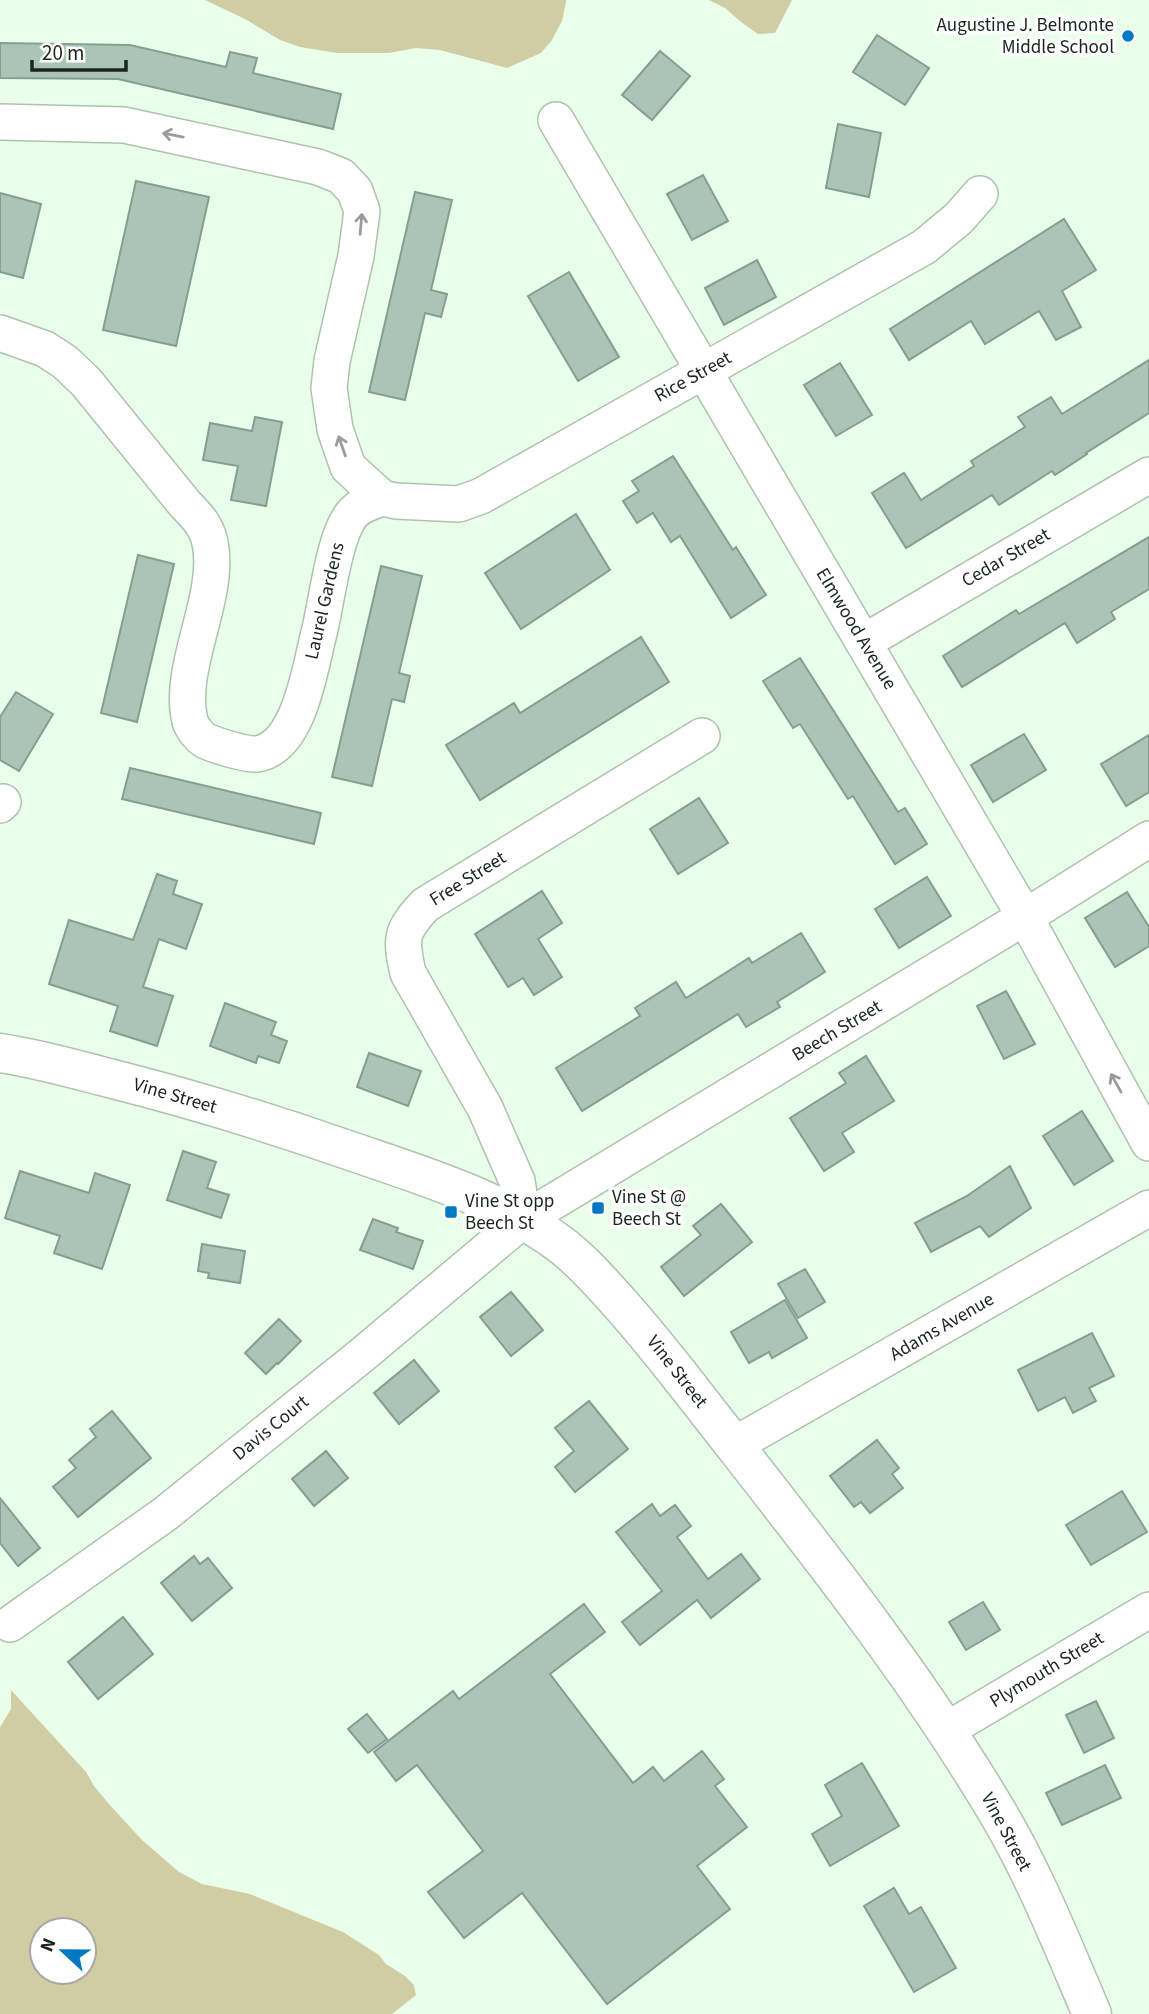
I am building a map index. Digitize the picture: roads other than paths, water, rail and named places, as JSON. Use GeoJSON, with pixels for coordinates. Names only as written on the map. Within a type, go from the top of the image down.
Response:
{"type":"FeatureCollection","features":[{"type":"Feature","properties":{"kind":"street","name":"Elmwood Avenue"},"geometry":{"type":"LineString","coordinates":[[556,120],[1025,917],[1149,1143]]}},
{"type":"Feature","properties":{"kind":"street"},"geometry":{"type":"LineString","coordinates":[[0,122],[124,125],[318,167],[341,177],[355,191],[362,211],[356,256],[332,361],[329,388],[331,410],[348,467],[382,498]]}},
{"type":"Feature","properties":{"kind":"street","name":"Rice Street"},"geometry":{"type":"LineString","coordinates":[[382,498],[459,504],[481,496],[924,247],[959,218],[980,194]]}},
{"type":"Feature","properties":{"kind":"street","name":"Laurel Gardens"},"geometry":{"type":"LineString","coordinates":[[0,333],[45,349],[65,362],[86,382],[203,523],[211,548],[211,577],[190,679],[188,703],[190,724],[204,740],[257,754],[275,746],[289,732],[300,705],[322,624],[342,528],[352,513],[363,505],[382,498]]}},
{"type":"Feature","properties":{"kind":"street","name":"Cedar Street"},"geometry":{"type":"LineString","coordinates":[[864,642],[1149,475]]}},
{"type":"Feature","properties":{"kind":"street","name":"Free Street"},"geometry":{"type":"LineString","coordinates":[[523,1220],[517,1181],[485,1108],[408,973],[402,948],[408,924],[425,905],[702,736]]}},
{"type":"Feature","properties":{"kind":"street","name":"Beech Street"},"geometry":{"type":"LineString","coordinates":[[523,1220],[1025,917],[1149,839]]}},
{"type":"Feature","properties":{"kind":"street","name":"Vine Street"},"geometry":{"type":"LineString","coordinates":[[0,1053],[199,1101],[285,1128],[484,1200],[523,1220],[563,1246],[640,1325],[897,1659],[994,1807],[1065,1950],[1092,2014]]}},
{"type":"Feature","properties":{"kind":"street","name":"Adams Avenue"},"geometry":{"type":"LineString","coordinates":[[734,1446],[1149,1208]]}},
{"type":"Feature","properties":{"kind":"street","name":"Davis Court"},"geometry":{"type":"LineString","coordinates":[[10,1624],[165,1514],[362,1355],[523,1220]]}},
{"type":"Feature","properties":{"kind":"street","name":"Plymouth Street"},"geometry":{"type":"LineString","coordinates":[[945,1731],[1149,1610]]}},
{"type":"Feature","properties":{"kind":"place","name":"Augustine J. Belmonte Middle School"},"geometry":{"type":"Point","coordinates":[1128,36]}},
{"type":"Feature","properties":{"kind":"place","name":"Vine St @ Beech St"},"geometry":{"type":"Point","coordinates":[598,1208]}},
{"type":"Feature","properties":{"kind":"place","name":"Vine St opp Beech St"},"geometry":{"type":"Point","coordinates":[451,1212]}}]}
